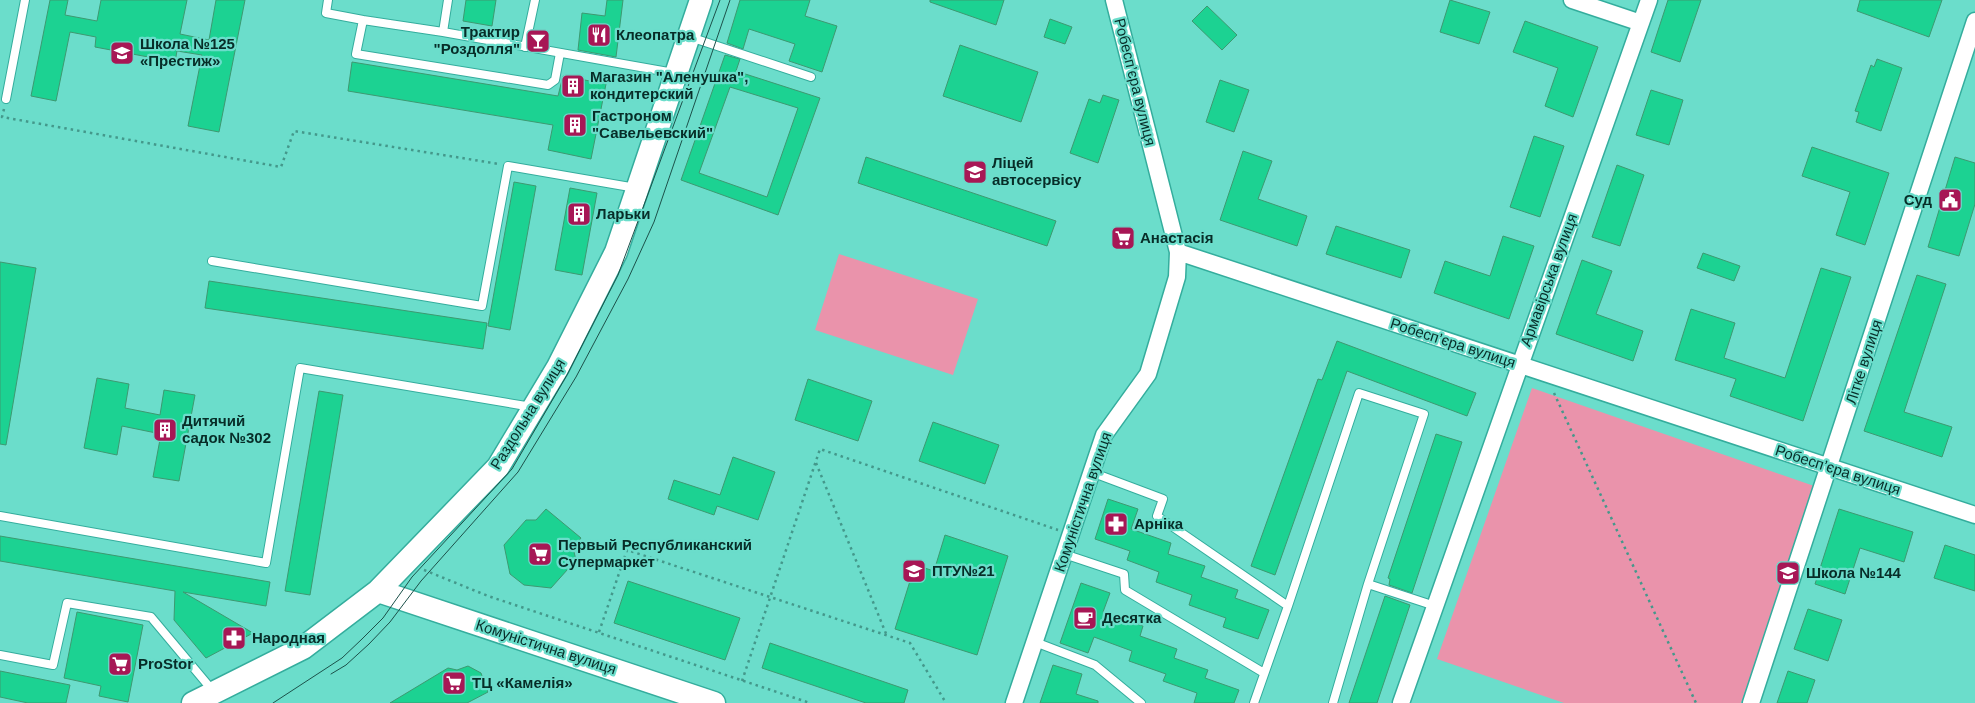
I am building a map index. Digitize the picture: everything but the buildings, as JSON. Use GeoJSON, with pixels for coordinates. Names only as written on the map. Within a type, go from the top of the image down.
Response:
{"type":"FeatureCollection","features":[{"type":"Feature","properties":{"kind":"street","name":"Раздольна вулиця"},"geometry":{"type":"LineString","coordinates":[[194,703],[303,648],[378,591],[498,467],[558,367],[616,252],[701,0]]}},
{"type":"Feature","properties":{"kind":"street","name":"Робесп’єра вулиця"},"geometry":{"type":"LineString","coordinates":[[1114,0],[1178,252],[1975,515]]}},
{"type":"Feature","properties":{"kind":"street"},"geometry":{"type":"LineString","coordinates":[[1572,0],[1641,23]]}},
{"type":"Feature","properties":{"kind":"street","name":"Армавірська вулиця"},"geometry":{"type":"LineString","coordinates":[[1401,703],[1649,0]]}},
{"type":"Feature","properties":{"kind":"street","name":"Літке вулиця"},"geometry":{"type":"LineString","coordinates":[[1751,703],[1975,21]]}},
{"type":"Feature","properties":{"kind":"street","name":"Комуністична вулиця"},"geometry":{"type":"LineString","coordinates":[[1014,703],[1104,435],[1148,374],[1177,277],[1178,252]]}},
{"type":"Feature","properties":{"kind":"street","name":"Комуністична вулиця"},"geometry":{"type":"LineString","coordinates":[[378,591],[714,703]]}},
{"type":"Feature","properties":{"kind":"lane"},"geometry":{"type":"LineString","coordinates":[[6,99],[25,0]]}},
{"type":"Feature","properties":{"kind":"lane"},"geometry":{"type":"LineString","coordinates":[[328,0],[326,13],[677,73]]}},
{"type":"Feature","properties":{"kind":"lane"},"geometry":{"type":"LineString","coordinates":[[443,32],[448,0]]}},
{"type":"Feature","properties":{"kind":"lane"},"geometry":{"type":"LineString","coordinates":[[524,47],[535,0]]}},
{"type":"Feature","properties":{"kind":"lane"},"geometry":{"type":"LineString","coordinates":[[363,20],[356,54],[548,85],[555,80],[560,53]]}},
{"type":"Feature","properties":{"kind":"lane"},"geometry":{"type":"LineString","coordinates":[[689,36],[811,77]]}},
{"type":"Feature","properties":{"kind":"lane"},"geometry":{"type":"LineString","coordinates":[[212,261],[482,306],[508,166],[638,188]]}},
{"type":"Feature","properties":{"kind":"lane"},"geometry":{"type":"LineString","coordinates":[[0,516],[266,562],[300,368],[534,407]]}},
{"type":"Feature","properties":{"kind":"lane"},"geometry":{"type":"LineString","coordinates":[[1254,703],[1359,393],[1424,414],[1368,584],[1333,703]]}},
{"type":"Feature","properties":{"kind":"lane"},"geometry":{"type":"LineString","coordinates":[[1091,472],[1163,499],[1158,516],[1288,606]]}},
{"type":"Feature","properties":{"kind":"lane"},"geometry":{"type":"LineString","coordinates":[[1064,554],[1124,574],[1125,590],[1264,673]]}},
{"type":"Feature","properties":{"kind":"lane"},"geometry":{"type":"LineString","coordinates":[[1368,584],[1435,606]]}},
{"type":"Feature","properties":{"kind":"lane"},"geometry":{"type":"LineString","coordinates":[[0,655],[53,665],[67,604],[151,617],[214,692]]}},
{"type":"Feature","properties":{"kind":"lane"},"geometry":{"type":"LineString","coordinates":[[1035,642],[1094,665],[1141,703]]}},
{"type":"Feature","properties":{"kind":"path"},"geometry":{"type":"LineString","coordinates":[[6,99],[2,117],[281,168],[294,131],[508,166]]}},
{"type":"Feature","properties":{"kind":"path"},"geometry":{"type":"LineString","coordinates":[[1545,373],[1696,703]]}},
{"type":"Feature","properties":{"kind":"path"},"geometry":{"type":"LineString","coordinates":[[742,680],[820,449],[1071,534]]}},
{"type":"Feature","properties":{"kind":"path"},"geometry":{"type":"LineString","coordinates":[[816,462],[887,636]]}},
{"type":"Feature","properties":{"kind":"path"},"geometry":{"type":"LineString","coordinates":[[599,632],[627,550],[910,643],[946,703]]}},
{"type":"Feature","properties":{"kind":"path"},"geometry":{"type":"LineString","coordinates":[[406,562],[488,596],[810,703]]}},
{"type":"Feature","properties":{"kind":"shaded area"},"geometry":{"type":"Polygon","coordinates":[[[839,254],[978,299],[953,375],[815,330],[839,254]]]}},
{"type":"Feature","properties":{"kind":"shaded area"},"geometry":{"type":"Polygon","coordinates":[[[1532,388],[1817,487],[1741,703],[1564,703],[1437,659],[1532,388]]]}},
{"type":"Feature","properties":{"kind":"tram line"},"geometry":{"type":"LineString","coordinates":[[273,703],[342,658],[362,639],[383,618],[412,577],[512,469],[567,375],[618,275],[720,0]]}},
{"type":"Feature","properties":{"kind":"tram line"},"geometry":{"type":"LineString","coordinates":[[331,674],[346,665],[390,622],[421,581],[518,472],[576,377],[628,279],[654,222],[730,0]]}},
{"type":"Feature","properties":{"kind":"place","name":"Клеопатра"},"geometry":{"type":"Point","coordinates":[599,35]}},
{"type":"Feature","properties":{"kind":"place","name":"Трактир \"Роздолля\""},"geometry":{"type":"Point","coordinates":[538,41]}},
{"type":"Feature","properties":{"kind":"place","name":"Школа №125 «Престиж»"},"geometry":{"type":"Point","coordinates":[122,53]}},
{"type":"Feature","properties":{"kind":"place","name":"Магазин \"Аленушка\", кондитерский"},"geometry":{"type":"Point","coordinates":[573,86]}},
{"type":"Feature","properties":{"kind":"place","name":"Гастроном \"Савельевский\""},"geometry":{"type":"Point","coordinates":[575,125]}},
{"type":"Feature","properties":{"kind":"place","name":"Ліцей автосервісу"},"geometry":{"type":"Point","coordinates":[975,172]}},
{"type":"Feature","properties":{"kind":"place","name":"Суд"},"geometry":{"type":"Point","coordinates":[1950,200]}},
{"type":"Feature","properties":{"kind":"place","name":"Ларьки"},"geometry":{"type":"Point","coordinates":[579,214]}},
{"type":"Feature","properties":{"kind":"place","name":"Анастасія"},"geometry":{"type":"Point","coordinates":[1123,238]}},
{"type":"Feature","properties":{"kind":"place","name":"Дитячий садок №302"},"geometry":{"type":"Point","coordinates":[165,430]}},
{"type":"Feature","properties":{"kind":"place","name":"Арніка"},"geometry":{"type":"Point","coordinates":[1116,524]}},
{"type":"Feature","properties":{"kind":"place","name":"Первый Республиканский Супермаркет"},"geometry":{"type":"Point","coordinates":[540,554]}},
{"type":"Feature","properties":{"kind":"place","name":"ПТУ№21"},"geometry":{"type":"Point","coordinates":[914,571]}},
{"type":"Feature","properties":{"kind":"place","name":"Школа №144"},"geometry":{"type":"Point","coordinates":[1788,573]}},
{"type":"Feature","properties":{"kind":"place","name":"Десятка"},"geometry":{"type":"Point","coordinates":[1085,618]}},
{"type":"Feature","properties":{"kind":"place","name":"Народная"},"geometry":{"type":"Point","coordinates":[234,638]}},
{"type":"Feature","properties":{"kind":"place","name":"ProStor"},"geometry":{"type":"Point","coordinates":[120,664]}},
{"type":"Feature","properties":{"kind":"place","name":"ТЦ «Камелія»"},"geometry":{"type":"Point","coordinates":[454,683]}}]}
